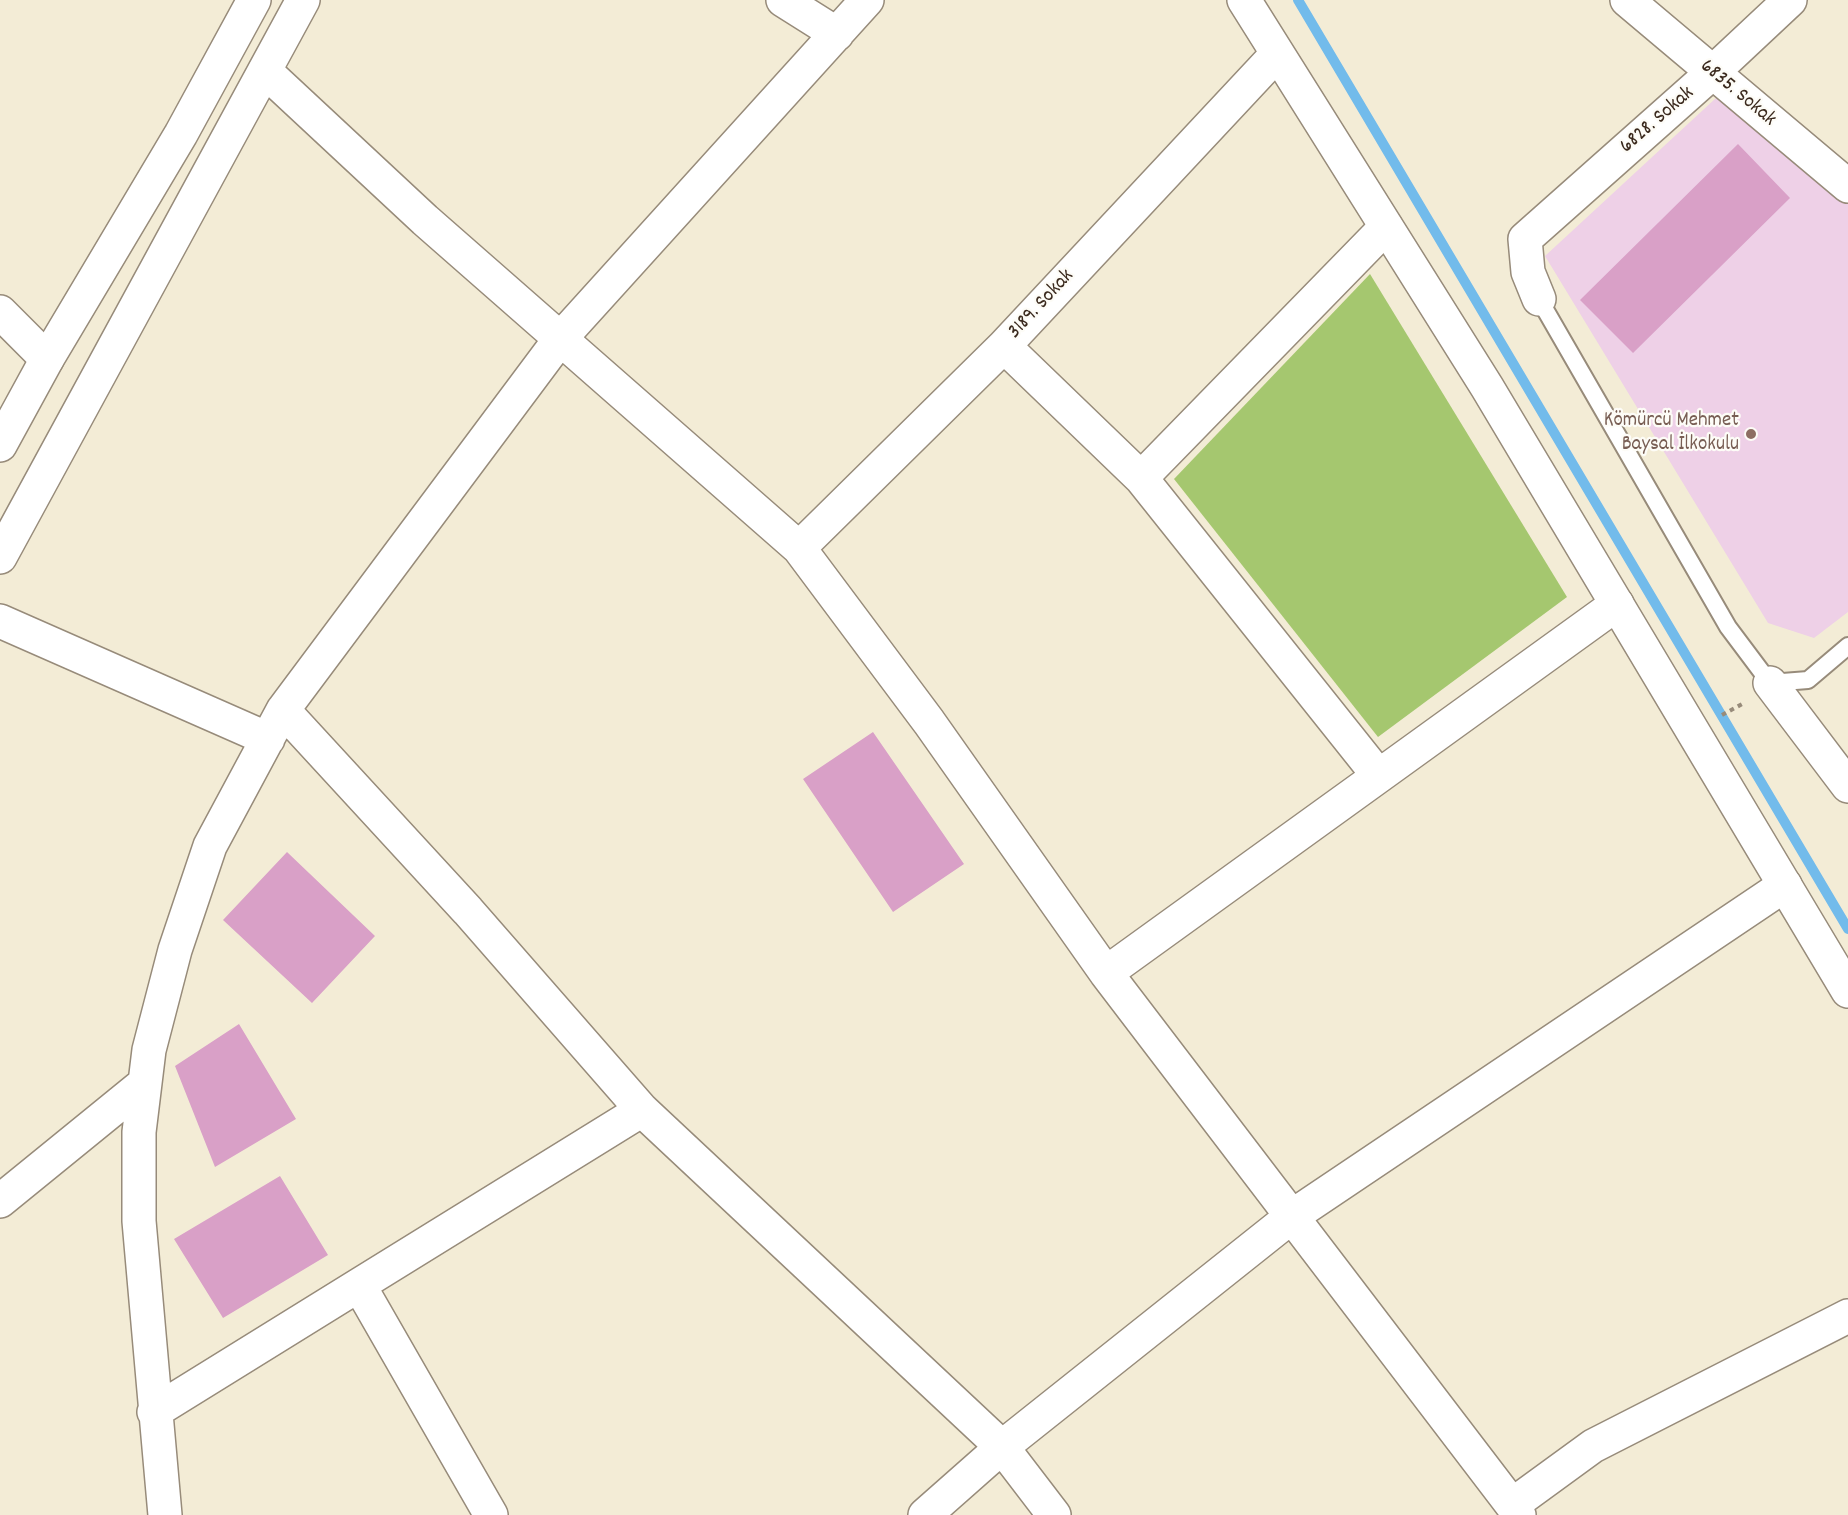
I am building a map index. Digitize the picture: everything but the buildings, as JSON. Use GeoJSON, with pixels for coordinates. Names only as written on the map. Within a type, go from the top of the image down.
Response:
{"type":"FeatureCollection","features":[{"type":"Feature","properties":{"kind":"street"},"geometry":{"type":"LineString","coordinates":[[0,557],[303,0]]}},
{"type":"Feature","properties":{"kind":"street"},"geometry":{"type":"LineString","coordinates":[[783,0],[837,34]]}},
{"type":"Feature","properties":{"kind":"street"},"geometry":{"type":"LineString","coordinates":[[165,1515],[154,1412],[139,1221],[139,1132],[149,1050],[175,950],[210,846],[283,710],[560,339],[867,0]]}},
{"type":"Feature","properties":{"kind":"street"},"geometry":{"type":"LineString","coordinates":[[1244,0],[1487,387],[1848,991]]}},
{"type":"Feature","properties":{"kind":"street","name":"6835. Sokak"},"geometry":{"type":"LineString","coordinates":[[1627,0],[1848,186]]}},
{"type":"Feature","properties":{"kind":"street","name":"6828. Sokak"},"geometry":{"type":"LineString","coordinates":[[1539,299],[1528,272],[1525,239],[1712,73],[1790,0]]}},
{"type":"Feature","properties":{"kind":"street"},"geometry":{"type":"LineString","coordinates":[[0,445],[47,359],[181,134],[247,2]]}},
{"type":"Feature","properties":{"kind":"street","name":"3189. Sokak"},"geometry":{"type":"LineString","coordinates":[[798,548],[1004,346],[1277,54]]}},
{"type":"Feature","properties":{"kind":"street"},"geometry":{"type":"LineString","coordinates":[[265,71],[425,220],[798,548],[929,722],[1106,973],[1516,1510],[1593,1446],[1848,1316]]}},
{"type":"Feature","properties":{"kind":"street"},"geometry":{"type":"LineString","coordinates":[[1141,478],[1386,227]]}},
{"type":"Feature","properties":{"kind":"street"},"geometry":{"type":"LineString","coordinates":[[0,312],[47,359]]}},
{"type":"Feature","properties":{"kind":"street"},"geometry":{"type":"LineString","coordinates":[[1004,346],[1141,478],[1378,775]]}},
{"type":"Feature","properties":{"kind":"street"},"geometry":{"type":"LineString","coordinates":[[1106,973],[1617,604]]}},
{"type":"Feature","properties":{"kind":"street"},"geometry":{"type":"LineString","coordinates":[[0,621],[268,739]]}},
{"type":"Feature","properties":{"kind":"street"},"geometry":{"type":"LineString","coordinates":[[1770,683],[1848,786]]}},
{"type":"Feature","properties":{"kind":"street"},"geometry":{"type":"LineString","coordinates":[[283,710],[468,911],[642,1110],[1002,1447],[1054,1515]]}},
{"type":"Feature","properties":{"kind":"street"},"geometry":{"type":"LineString","coordinates":[[925,1515],[1002,1447],[1291,1217],[1785,885]]}},
{"type":"Feature","properties":{"kind":"street"},"geometry":{"type":"LineString","coordinates":[[0,1201],[145,1083]]}},
{"type":"Feature","properties":{"kind":"street"},"geometry":{"type":"LineString","coordinates":[[154,1412],[642,1110]]}},
{"type":"Feature","properties":{"kind":"street"},"geometry":{"type":"LineString","coordinates":[[359,1285],[491,1515]]}},
{"type":"Feature","properties":{"kind":"lane"},"geometry":{"type":"LineString","coordinates":[[1539,299],[1728,627],[1770,683],[1808,680],[1848,646]]}},
{"type":"Feature","properties":{"kind":"shaded area","name":"Kömürcü Mehmet Baysal İlkokulu"},"geometry":{"type":"Polygon","coordinates":[[[1716,98],[1848,199],[1848,612],[1814,638],[1768,623],[1545,256],[1716,98]]]}},
{"type":"Feature","properties":{"kind":"green space"},"geometry":{"type":"Polygon","coordinates":[[[1370,274],[1567,597],[1378,737],[1174,479],[1370,274]]]}},
{"type":"Feature","properties":{"kind":"waterway"},"geometry":{"type":"LineString","coordinates":[[1298,0],[1848,929]]}},
{"type":"Feature","properties":{"kind":"place","name":"Kömürcü Mehmet Baysal İlkokulu"},"geometry":{"type":"Point","coordinates":[1751,434]}}]}
